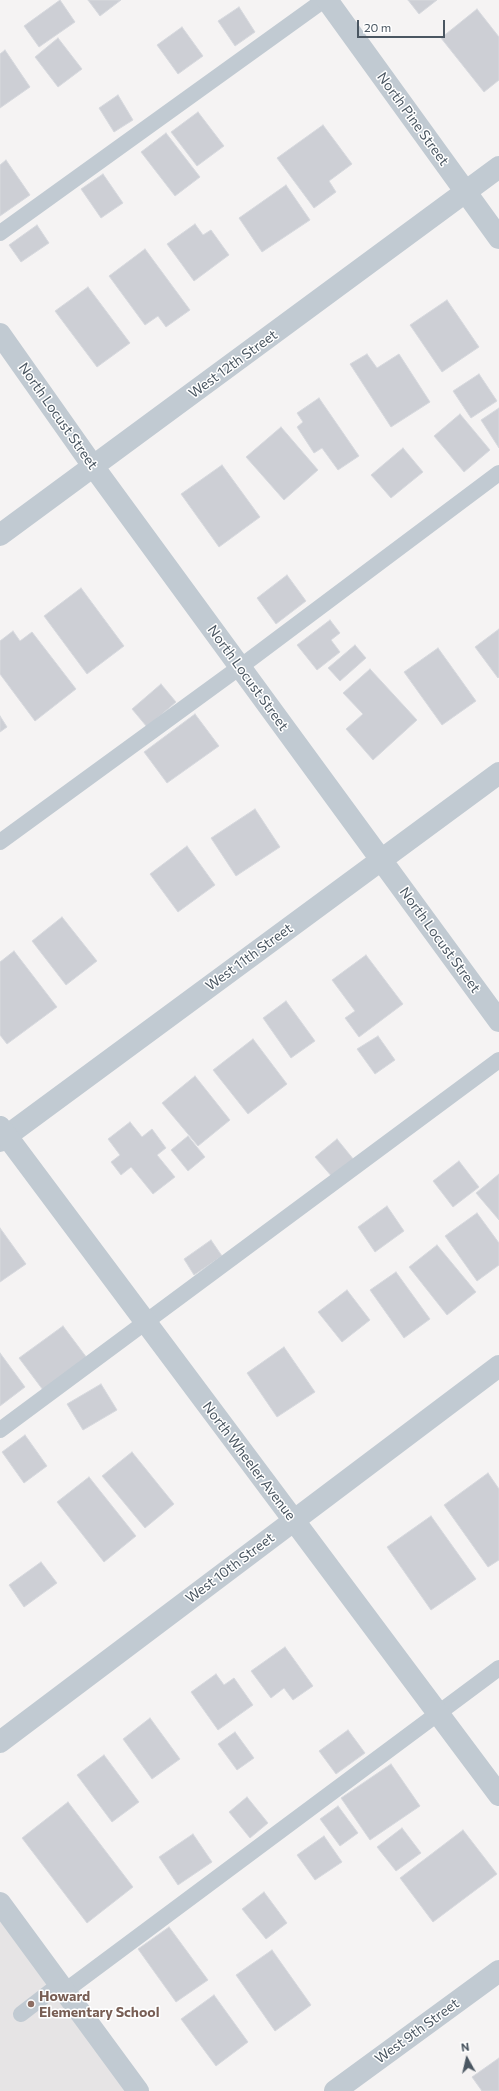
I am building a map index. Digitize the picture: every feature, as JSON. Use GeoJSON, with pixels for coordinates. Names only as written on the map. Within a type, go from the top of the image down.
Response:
{"type":"FeatureCollection","features":[{"type":"Feature","properties":{"kind":"street","name":"North Pine Street"},"geometry":{"type":"LineString","coordinates":[[325,0],[499,238]]}},
{"type":"Feature","properties":{"kind":"street","name":"West 12th Street"},"geometry":{"type":"LineString","coordinates":[[0,535],[499,167]]}},
{"type":"Feature","properties":{"kind":"street","name":"North Locust Street"},"geometry":{"type":"LineString","coordinates":[[0,334],[93,466],[499,1021]]}},
{"type":"Feature","properties":{"kind":"street","name":"West 11th Street"},"geometry":{"type":"LineString","coordinates":[[2,1135],[499,773]]}},
{"type":"Feature","properties":{"kind":"street","name":"North Wheeler Avenue"},"geometry":{"type":"LineString","coordinates":[[2,1135],[145,1322],[499,1795]]}},
{"type":"Feature","properties":{"kind":"street","name":"West 10th Street"},"geometry":{"type":"LineString","coordinates":[[0,1742],[499,1366]]}},
{"type":"Feature","properties":{"kind":"street"},"geometry":{"type":"LineString","coordinates":[[0,1903],[138,2091]]}},
{"type":"Feature","properties":{"kind":"street","name":"West 9th Street"},"geometry":{"type":"LineString","coordinates":[[335,2091],[499,1971]]}},
{"type":"Feature","properties":{"kind":"lane"},"geometry":{"type":"LineString","coordinates":[[0,233],[325,0]]}},
{"type":"Feature","properties":{"kind":"lane"},"geometry":{"type":"LineString","coordinates":[[0,842],[240,667],[499,473]]}},
{"type":"Feature","properties":{"kind":"lane"},"geometry":{"type":"LineString","coordinates":[[0,1430],[499,1060]]}},
{"type":"Feature","properties":{"kind":"lane"},"geometry":{"type":"LineString","coordinates":[[21,2014],[62,1987],[499,1668]]}},
{"type":"Feature","properties":{"kind":"shaded area","name":"Howard Elementary School"},"geometry":{"type":"Polygon","coordinates":[[[0,1916],[126,2091],[0,2091],[0,1916]]]}},
{"type":"Feature","properties":{"kind":"building"},"geometry":{"type":"Polygon","coordinates":[[[60,0],[75,22],[39,47],[24,26],[60,0]]]}},
{"type":"Feature","properties":{"kind":"building"},"geometry":{"type":"Polygon","coordinates":[[[88,0],[121,0],[100,16],[88,0]]]}},
{"type":"Feature","properties":{"kind":"building"},"geometry":{"type":"Polygon","coordinates":[[[408,0],[437,0],[419,14],[408,0]]]}},
{"type":"Feature","properties":{"kind":"building"},"geometry":{"type":"Polygon","coordinates":[[[239,7],[255,32],[235,46],[218,21],[239,7]]]}},
{"type":"Feature","properties":{"kind":"building"},"geometry":{"type":"Polygon","coordinates":[[[477,9],[499,37],[499,80],[484,92],[441,38],[477,9]]]}},
{"type":"Feature","properties":{"kind":"building"},"geometry":{"type":"Polygon","coordinates":[[[182,27],[203,56],[178,74],[157,45],[182,27]]]}},
{"type":"Feature","properties":{"kind":"building"},"geometry":{"type":"Polygon","coordinates":[[[58,38],[82,69],[58,87],[35,57],[58,38]]]}},
{"type":"Feature","properties":{"kind":"building"},"geometry":{"type":"Polygon","coordinates":[[[5,50],[30,87],[0,108],[0,54],[5,50]]]}},
{"type":"Feature","properties":{"kind":"building"},"geometry":{"type":"Polygon","coordinates":[[[118,95],[133,120],[114,132],[99,108],[118,95]]]}},
{"type":"Feature","properties":{"kind":"building"},"geometry":{"type":"Polygon","coordinates":[[[198,112],[224,146],[197,166],[171,132],[198,112]]]}},
{"type":"Feature","properties":{"kind":"building"},"geometry":{"type":"Polygon","coordinates":[[[323,125],[352,164],[329,181],[336,192],[314,208],[277,158],[323,125]]]}},
{"type":"Feature","properties":{"kind":"building"},"geometry":{"type":"Polygon","coordinates":[[[166,133],[200,177],[175,196],[141,152],[166,133]]]}},
{"type":"Feature","properties":{"kind":"building"},"geometry":{"type":"Polygon","coordinates":[[[6,160],[30,195],[0,216],[0,165],[6,160]]]}},
{"type":"Feature","properties":{"kind":"building"},"geometry":{"type":"Polygon","coordinates":[[[103,174],[123,203],[101,218],[81,189],[103,174]]]}},
{"type":"Feature","properties":{"kind":"building"},"geometry":{"type":"Polygon","coordinates":[[[286,185],[310,220],[262,252],[239,218],[286,185]]]}},
{"type":"Feature","properties":{"kind":"building"},"geometry":{"type":"Polygon","coordinates":[[[195,224],[203,235],[211,230],[229,255],[194,281],[167,244],[195,224]]]}},
{"type":"Feature","properties":{"kind":"building"},"geometry":{"type":"Polygon","coordinates":[[[37,225],[49,243],[21,262],[9,245],[37,225]]]}},
{"type":"Feature","properties":{"kind":"building"},"geometry":{"type":"Polygon","coordinates":[[[145,249],[190,310],[166,327],[158,316],[145,325],[109,276],[145,249]]]}},
{"type":"Feature","properties":{"kind":"building"},"geometry":{"type":"Polygon","coordinates":[[[88,287],[130,343],[97,367],[55,311],[88,287]]]}},
{"type":"Feature","properties":{"kind":"building"},"geometry":{"type":"Polygon","coordinates":[[[447,300],[479,347],[442,372],[410,325],[447,300]]]}},
{"type":"Feature","properties":{"kind":"building"},"geometry":{"type":"Polygon","coordinates":[[[367,354],[377,368],[399,354],[430,402],[391,427],[350,364],[367,354]]]}},
{"type":"Feature","properties":{"kind":"building"},"geometry":{"type":"Polygon","coordinates":[[[479,374],[497,401],[471,418],[453,391],[479,374]]]}},
{"type":"Feature","properties":{"kind":"building"},"geometry":{"type":"Polygon","coordinates":[[[319,398],[359,456],[338,470],[322,448],[314,453],[297,427],[303,422],[297,413],[319,398]]]}},
{"type":"Feature","properties":{"kind":"building"},"geometry":{"type":"Polygon","coordinates":[[[499,408],[499,448],[481,420],[499,408]]]}},
{"type":"Feature","properties":{"kind":"building"},"geometry":{"type":"Polygon","coordinates":[[[460,414],[490,450],[464,472],[434,436],[460,414]]]}},
{"type":"Feature","properties":{"kind":"building"},"geometry":{"type":"Polygon","coordinates":[[[281,427],[318,470],[284,500],[246,457],[281,427]]]}},
{"type":"Feature","properties":{"kind":"building"},"geometry":{"type":"Polygon","coordinates":[[[403,448],[423,472],[391,498],[371,475],[403,448]]]}},
{"type":"Feature","properties":{"kind":"building"},"geometry":{"type":"Polygon","coordinates":[[[222,465],[260,517],[219,547],[181,494],[222,465]]]}},
{"type":"Feature","properties":{"kind":"building"},"geometry":{"type":"Polygon","coordinates":[[[287,575],[306,601],[276,624],[257,598],[287,575]]]}},
{"type":"Feature","properties":{"kind":"building"},"geometry":{"type":"Polygon","coordinates":[[[81,588],[124,646],[87,674],[44,616],[81,588]]]}},
{"type":"Feature","properties":{"kind":"building"},"geometry":{"type":"Polygon","coordinates":[[[330,620],[340,633],[331,640],[340,652],[317,670],[297,645],[330,620]]]}},
{"type":"Feature","properties":{"kind":"building"},"geometry":{"type":"Polygon","coordinates":[[[499,629],[499,677],[498,678],[475,647],[499,629]]]}},
{"type":"Feature","properties":{"kind":"building"},"geometry":{"type":"Polygon","coordinates":[[[13,631],[20,641],[32,632],[76,689],[35,721],[0,674],[0,641],[13,631]]]}},
{"type":"Feature","properties":{"kind":"building"},"geometry":{"type":"Polygon","coordinates":[[[355,645],[366,658],[340,681],[328,668],[355,645]]]}},
{"type":"Feature","properties":{"kind":"building"},"geometry":{"type":"Polygon","coordinates":[[[438,648],[476,701],[442,725],[404,672],[438,648]]]}},
{"type":"Feature","properties":{"kind":"building"},"geometry":{"type":"Polygon","coordinates":[[[370,669],[417,720],[373,760],[346,729],[363,714],[343,693],[370,669]]]}},
{"type":"Feature","properties":{"kind":"building"},"geometry":{"type":"Polygon","coordinates":[[[161,684],[176,702],[147,727],[132,709],[161,684]]]}},
{"type":"Feature","properties":{"kind":"building"},"geometry":{"type":"Polygon","coordinates":[[[195,714],[219,746],[167,783],[144,752],[195,714]]]}},
{"type":"Feature","properties":{"kind":"building"},"geometry":{"type":"Polygon","coordinates":[[[0,716],[7,727],[0,732],[0,716]]]}},
{"type":"Feature","properties":{"kind":"building"},"geometry":{"type":"Polygon","coordinates":[[[255,809],[280,847],[236,876],[211,838],[255,809]]]}},
{"type":"Feature","properties":{"kind":"building"},"geometry":{"type":"Polygon","coordinates":[[[187,846],[215,885],[178,912],[150,874],[187,846]]]}},
{"type":"Feature","properties":{"kind":"building"},"geometry":{"type":"Polygon","coordinates":[[[62,917],[97,961],[66,985],[32,941],[62,917]]]}},
{"type":"Feature","properties":{"kind":"building"},"geometry":{"type":"Polygon","coordinates":[[[14,951],[57,1007],[7,1044],[0,1035],[0,962],[14,951]]]}},
{"type":"Feature","properties":{"kind":"building"},"geometry":{"type":"Polygon","coordinates":[[[366,955],[403,1004],[359,1037],[345,1018],[355,1011],[332,980],[366,955]]]}},
{"type":"Feature","properties":{"kind":"building"},"geometry":{"type":"Polygon","coordinates":[[[286,1001],[315,1041],[291,1058],[263,1018],[286,1001]]]}},
{"type":"Feature","properties":{"kind":"building"},"geometry":{"type":"Polygon","coordinates":[[[378,1036],[395,1060],[375,1074],[357,1049],[378,1036]]]}},
{"type":"Feature","properties":{"kind":"building"},"geometry":{"type":"Polygon","coordinates":[[[253,1039],[287,1084],[248,1114],[213,1070],[253,1039]]]}},
{"type":"Feature","properties":{"kind":"building"},"geometry":{"type":"Polygon","coordinates":[[[195,1076],[230,1120],[198,1146],[162,1103],[195,1076]]]}},
{"type":"Feature","properties":{"kind":"building"},"geometry":{"type":"Polygon","coordinates":[[[130,1122],[142,1137],[152,1129],[166,1148],[157,1155],[175,1177],[153,1194],[131,1167],[121,1175],[111,1162],[120,1155],[108,1139],[130,1122]]]}},
{"type":"Feature","properties":{"kind":"building"},"geometry":{"type":"Polygon","coordinates":[[[188,1136],[205,1157],[188,1171],[171,1150],[188,1136]]]}},
{"type":"Feature","properties":{"kind":"building"},"geometry":{"type":"Polygon","coordinates":[[[337,1139],[354,1160],[333,1178],[315,1157],[337,1139]]]}},
{"type":"Feature","properties":{"kind":"building"},"geometry":{"type":"Polygon","coordinates":[[[459,1161],[479,1187],[453,1207],[433,1181],[459,1161]]]}},
{"type":"Feature","properties":{"kind":"building"},"geometry":{"type":"Polygon","coordinates":[[[499,1174],[499,1220],[476,1193],[499,1174]]]}},
{"type":"Feature","properties":{"kind":"building"},"geometry":{"type":"Polygon","coordinates":[[[387,1206],[404,1231],[375,1252],[358,1227],[387,1206]]]}},
{"type":"Feature","properties":{"kind":"building"},"geometry":{"type":"Polygon","coordinates":[[[477,1213],[499,1243],[499,1265],[477,1281],[445,1236],[477,1213]]]}},
{"type":"Feature","properties":{"kind":"building"},"geometry":{"type":"Polygon","coordinates":[[[0,1228],[26,1264],[0,1282],[0,1228]]]}},
{"type":"Feature","properties":{"kind":"building"},"geometry":{"type":"Polygon","coordinates":[[[211,1240],[222,1256],[194,1275],[184,1259],[211,1240]]]}},
{"type":"Feature","properties":{"kind":"building"},"geometry":{"type":"Polygon","coordinates":[[[437,1245],[476,1292],[447,1315],[409,1267],[437,1245]]]}},
{"type":"Feature","properties":{"kind":"building"},"geometry":{"type":"Polygon","coordinates":[[[396,1272],[430,1319],[404,1338],[370,1290],[396,1272]]]}},
{"type":"Feature","properties":{"kind":"building"},"geometry":{"type":"Polygon","coordinates":[[[347,1290],[370,1320],[342,1342],[318,1312],[347,1290]]]}},
{"type":"Feature","properties":{"kind":"building"},"geometry":{"type":"Polygon","coordinates":[[[63,1326],[87,1358],[43,1390],[19,1358],[63,1326]]]}},
{"type":"Feature","properties":{"kind":"building"},"geometry":{"type":"Polygon","coordinates":[[[284,1347],[315,1392],[277,1417],[247,1373],[284,1347]]]}},
{"type":"Feature","properties":{"kind":"building"},"geometry":{"type":"Polygon","coordinates":[[[0,1353],[25,1387],[0,1406],[0,1353]]]}},
{"type":"Feature","properties":{"kind":"building"},"geometry":{"type":"Polygon","coordinates":[[[101,1384],[117,1410],[83,1430],[67,1404],[101,1384]]]}},
{"type":"Feature","properties":{"kind":"building"},"geometry":{"type":"Polygon","coordinates":[[[25,1435],[47,1466],[24,1483],[2,1452],[25,1435]]]}},
{"type":"Feature","properties":{"kind":"building"},"geometry":{"type":"Polygon","coordinates":[[[132,1452],[174,1504],[145,1528],[102,1476],[132,1452]]]}},
{"type":"Feature","properties":{"kind":"building"},"geometry":{"type":"Polygon","coordinates":[[[488,1473],[499,1489],[499,1560],[488,1567],[444,1505],[488,1473]]]}},
{"type":"Feature","properties":{"kind":"building"},"geometry":{"type":"Polygon","coordinates":[[[89,1477],[136,1536],[104,1562],[57,1502],[89,1477]]]}},
{"type":"Feature","properties":{"kind":"building"},"geometry":{"type":"Polygon","coordinates":[[[431,1516],[476,1579],[431,1610],[387,1547],[431,1516]]]}},
{"type":"Feature","properties":{"kind":"building"},"geometry":{"type":"Polygon","coordinates":[[[41,1562],[57,1583],[24,1607],[9,1585],[41,1562]]]}},
{"type":"Feature","properties":{"kind":"building"},"geometry":{"type":"Polygon","coordinates":[[[285,1647],[313,1686],[293,1700],[284,1688],[271,1698],[251,1671],[285,1647]]]}},
{"type":"Feature","properties":{"kind":"building"},"geometry":{"type":"Polygon","coordinates":[[[216,1674],[224,1685],[234,1678],[253,1705],[218,1730],[191,1692],[216,1674]]]}},
{"type":"Feature","properties":{"kind":"building"},"geometry":{"type":"Polygon","coordinates":[[[150,1718],[180,1759],[152,1779],[123,1739],[150,1718]]]}},
{"type":"Feature","properties":{"kind":"building"},"geometry":{"type":"Polygon","coordinates":[[[348,1730],[365,1753],[336,1774],[319,1751],[348,1730]]]}},
{"type":"Feature","properties":{"kind":"building"},"geometry":{"type":"Polygon","coordinates":[[[235,1732],[254,1758],[237,1770],[218,1744],[235,1732]]]}},
{"type":"Feature","properties":{"kind":"building"},"geometry":{"type":"Polygon","coordinates":[[[104,1755],[139,1802],[112,1822],[77,1775],[104,1755]]]}},
{"type":"Feature","properties":{"kind":"building"},"geometry":{"type":"Polygon","coordinates":[[[391,1764],[420,1806],[370,1840],[341,1798],[391,1764]]]}},
{"type":"Feature","properties":{"kind":"building"},"geometry":{"type":"Polygon","coordinates":[[[247,1797],[268,1823],[250,1838],[229,1812],[247,1797]]]}},
{"type":"Feature","properties":{"kind":"building"},"geometry":{"type":"Polygon","coordinates":[[[68,1802],[133,1887],[87,1923],[22,1838],[68,1802]]]}},
{"type":"Feature","properties":{"kind":"building"},"geometry":{"type":"Polygon","coordinates":[[[338,1806],[358,1833],[340,1846],[320,1819],[338,1806]]]}},
{"type":"Feature","properties":{"kind":"building"},"geometry":{"type":"Polygon","coordinates":[[[402,1828],[421,1853],[396,1871],[377,1847],[402,1828]]]}},
{"type":"Feature","properties":{"kind":"building"},"geometry":{"type":"Polygon","coordinates":[[[463,1830],[497,1874],[433,1922],[400,1878],[463,1830]]]}},
{"type":"Feature","properties":{"kind":"building"},"geometry":{"type":"Polygon","coordinates":[[[193,1834],[212,1862],[178,1885],[159,1857],[193,1834]]]}},
{"type":"Feature","properties":{"kind":"building"},"geometry":{"type":"Polygon","coordinates":[[[324,1836],[342,1862],[315,1880],[297,1855],[324,1836]]]}},
{"type":"Feature","properties":{"kind":"building"},"geometry":{"type":"Polygon","coordinates":[[[264,1892],[287,1923],[266,1939],[242,1909],[264,1892]]]}},
{"type":"Feature","properties":{"kind":"building"},"geometry":{"type":"Polygon","coordinates":[[[169,1927],[208,1980],[176,2002],[138,1949],[169,1927]]]}},
{"type":"Feature","properties":{"kind":"building"},"geometry":{"type":"Polygon","coordinates":[[[272,1950],[311,2005],[275,2031],[236,1975],[272,1950]]]}},
{"type":"Feature","properties":{"kind":"building"},"geometry":{"type":"Polygon","coordinates":[[[214,1995],[248,2042],[216,2066],[181,2019],[214,1995]]]}},
{"type":"Feature","properties":{"kind":"building"},"geometry":{"type":"Polygon","coordinates":[[[499,2058],[499,2091],[482,2091],[472,2077],[499,2058]]]}},
{"type":"Feature","properties":{"kind":"place","name":"Howard Elementary School"},"geometry":{"type":"Point","coordinates":[31,2004]}}]}
